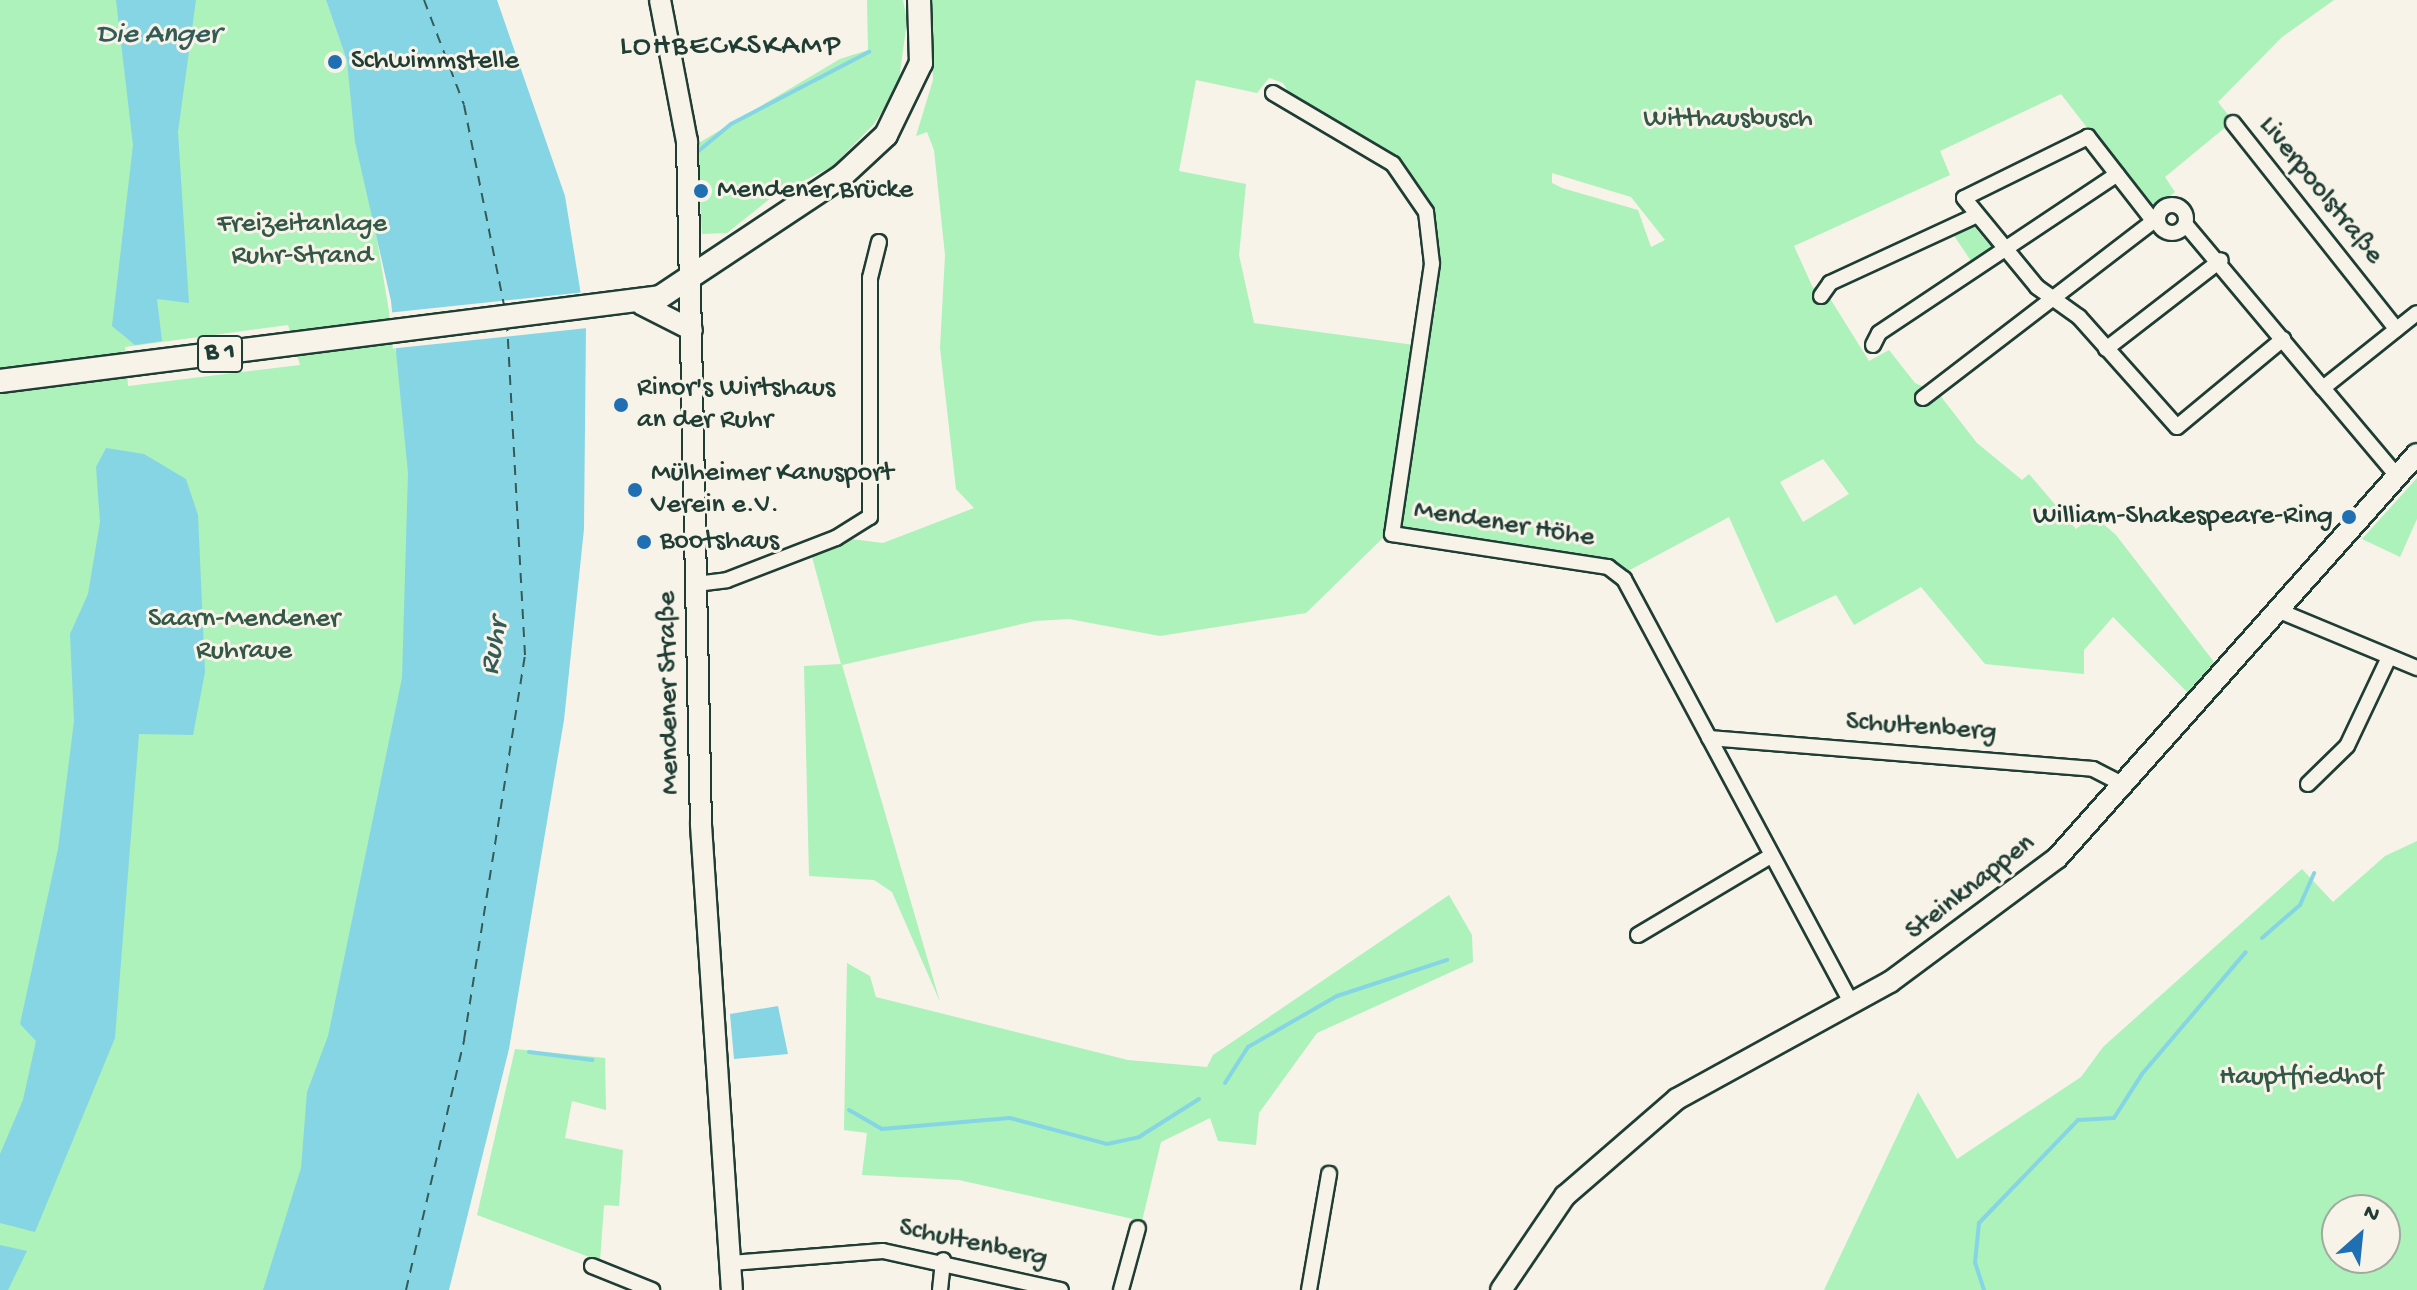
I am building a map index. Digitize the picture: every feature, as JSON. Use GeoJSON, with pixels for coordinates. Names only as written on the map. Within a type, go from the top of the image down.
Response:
{"type":"FeatureCollection","features":[{"type":"Feature","properties":{"kind":"main road","name":"B 1"},"geometry":{"type":"LineString","coordinates":[[0,381],[636,304],[691,279],[842,176],[886,135],[921,63],[919,0]]}},
{"type":"Feature","properties":{"kind":"street","name":"Mendener Straße"},"geometry":{"type":"LineString","coordinates":[[660,0],[686,128],[705,919],[732,1290]]}},
{"type":"Feature","properties":{"kind":"street","name":"Mendener Höhe"},"geometry":{"type":"LineString","coordinates":[[1273,93],[1393,164],[1429,223],[1432,264],[1392,534],[1615,571],[1852,1004]]}},
{"type":"Feature","properties":{"kind":"street","name":"Liverpoolstraße"},"geometry":{"type":"LineString","coordinates":[[2233,123],[2396,329]]}},
{"type":"Feature","properties":{"kind":"street"},"geometry":{"type":"LineString","coordinates":[[2186,225],[2171,233],[2154,218],[2088,137],[1975,189],[1964,198],[2004,250],[2106,349],[2177,427],[2283,339]]}},
{"type":"Feature","properties":{"kind":"street"},"geometry":{"type":"LineString","coordinates":[[1873,345],[1879,333],[2117,174]]}},
{"type":"Feature","properties":{"kind":"street"},"geometry":{"type":"LineString","coordinates":[[1923,398],[2052,296],[2176,204],[2186,225],[2221,260],[2397,476]]}},
{"type":"Feature","properties":{"kind":"street"},"geometry":{"type":"LineString","coordinates":[[1821,296],[1830,283],[1977,215]]}},
{"type":"Feature","properties":{"kind":"street"},"geometry":{"type":"LineString","coordinates":[[696,584],[727,580],[836,538],[870,517],[870,278],[879,242]]}},
{"type":"Feature","properties":{"kind":"street"},"geometry":{"type":"LineString","coordinates":[[2106,349],[2221,260]]}},
{"type":"Feature","properties":{"kind":"street"},"geometry":{"type":"LineString","coordinates":[[636,304],[692,330]]}},
{"type":"Feature","properties":{"kind":"street"},"geometry":{"type":"LineString","coordinates":[[2323,388],[2417,313]]}},
{"type":"Feature","properties":{"kind":"street","name":"Steinknappen"},"geometry":{"type":"LineString","coordinates":[[1501,1290],[1565,1196],[1598,1162],[1710,1078],[1852,1004],[1930,956],[2057,858],[2417,454]]}},
{"type":"Feature","properties":{"kind":"street"},"geometry":{"type":"LineString","coordinates":[[2277,610],[2417,668]]}},
{"type":"Feature","properties":{"kind":"street"},"geometry":{"type":"LineString","coordinates":[[2308,784],[2329,771],[2347,746],[2389,657]]}},
{"type":"Feature","properties":{"kind":"street","name":"Schultenberg"},"geometry":{"type":"LineString","coordinates":[[1709,738],[2093,769],[2124,785]]}},
{"type":"Feature","properties":{"kind":"street"},"geometry":{"type":"LineString","coordinates":[[1638,935],[1769,857]]}},
{"type":"Feature","properties":{"kind":"street"},"geometry":{"type":"LineString","coordinates":[[1309,1290],[1329,1174]]}},
{"type":"Feature","properties":{"kind":"street"},"geometry":{"type":"LineString","coordinates":[[1121,1290],[1138,1228]]}},
{"type":"Feature","properties":{"kind":"street","name":"Schultenberg"},"geometry":{"type":"LineString","coordinates":[[731,1263],[832,1251],[943,1260],[1061,1290]]}},
{"type":"Feature","properties":{"kind":"street"},"geometry":{"type":"LineString","coordinates":[[940,1290],[943,1260]]}},
{"type":"Feature","properties":{"kind":"street"},"geometry":{"type":"LineString","coordinates":[[592,1266],[652,1290]]}},
{"type":"Feature","properties":{"kind":"green space","name":"Saarn-Mendener Ruhraue"},"geometry":{"type":"Polygon","coordinates":[[[0,0],[326,0],[347,61],[396,353],[510,340],[343,1290],[0,1290],[0,0]],[[288,325],[125,347],[128,386],[300,365],[288,325]]]}},
{"type":"Feature","properties":{"kind":"green space"},"geometry":{"type":"Polygon","coordinates":[[[867,0],[903,0],[907,21],[898,87],[874,124],[833,166],[772,197],[727,233],[702,234],[697,144],[840,59],[868,50],[867,0]]]}},
{"type":"Feature","properties":{"kind":"green space","name":"Witthausbusch"},"geometry":{"type":"Polygon","coordinates":[[[931,0],[2334,0],[2282,37],[2218,102],[2233,121],[2165,177],[2175,192],[2158,206],[2149,208],[2061,94],[1940,151],[1950,175],[1794,246],[1813,288],[1821,284],[1869,361],[1889,350],[1915,383],[1939,394],[1977,443],[2022,480],[2029,474],[2076,529],[2093,515],[2116,535],[2214,662],[2188,693],[2113,617],[2084,650],[2084,674],[1985,664],[1921,587],[1854,625],[1836,595],[1776,623],[1729,517],[1626,572],[1612,561],[1408,534],[1398,522],[1437,297],[1427,201],[1389,156],[1292,98],[1283,83],[1269,78],[1257,93],[1196,80],[1179,171],[1246,184],[1239,255],[1254,323],[1414,345],[1388,533],[1306,613],[1160,636],[1069,619],[1035,621],[842,665],[940,1002],[892,892],[874,880],[809,876],[804,666],[841,664],[812,557],[851,539],[883,543],[974,508],[956,489],[940,348],[945,255],[934,150],[927,132],[916,136],[933,80],[931,0]],[[1552,173],[1552,183],[1562,188],[1638,210],[1651,247],[1665,240],[1631,197],[1552,173]],[[1823,459],[1780,482],[1803,522],[1849,494],[1823,459]]]}},
{"type":"Feature","properties":{"kind":"green space"},"geometry":{"type":"Polygon","coordinates":[[[1970,222],[1995,251],[1973,264],[1951,231],[1970,222]]]}},
{"type":"Feature","properties":{"kind":"green space"},"geometry":{"type":"Polygon","coordinates":[[[2417,478],[2417,519],[2400,557],[2362,539],[2417,478]]]}},
{"type":"Feature","properties":{"kind":"green space","name":"Hauptfriedhof"},"geometry":{"type":"Polygon","coordinates":[[[2417,841],[2417,1290],[1824,1290],[1918,1092],[1957,1159],[2081,1077],[2103,1047],[2302,869],[2333,902],[2385,856],[2417,841]]]}},
{"type":"Feature","properties":{"kind":"green space"},"geometry":{"type":"Polygon","coordinates":[[[1449,895],[1472,935],[1473,962],[1317,1033],[1259,1113],[1256,1145],[1218,1141],[1210,1118],[1161,1142],[1142,1221],[959,1180],[862,1175],[867,1133],[844,1130],[847,963],[870,976],[876,997],[1128,1060],[1207,1067],[1213,1055],[1449,895]]]}},
{"type":"Feature","properties":{"kind":"green space"},"geometry":{"type":"Polygon","coordinates":[[[515,1049],[605,1058],[606,1110],[572,1101],[565,1138],[623,1150],[619,1206],[604,1205],[600,1261],[477,1215],[515,1049]]]}},
{"type":"Feature","properties":{"kind":"water","name":"Die Anger"},"geometry":{"type":"Polygon","coordinates":[[[116,0],[196,0],[178,132],[189,303],[157,299],[162,341],[135,345],[112,326],[133,145],[116,0]]]}},
{"type":"Feature","properties":{"kind":"water","name":"Ruhr"},"geometry":{"type":"Polygon","coordinates":[[[326,0],[497,0],[565,196],[586,326],[584,529],[564,720],[509,1049],[449,1290],[263,1290],[301,1168],[307,1092],[328,1036],[402,678],[408,473],[391,301],[355,142],[347,61],[326,0]]]}},
{"type":"Feature","properties":{"kind":"water"},"geometry":{"type":"Polygon","coordinates":[[[106,448],[144,454],[186,479],[198,515],[205,672],[193,735],[139,734],[115,1038],[35,1232],[0,1223],[0,1154],[23,1100],[36,1041],[20,1024],[58,849],[74,721],[70,634],[88,594],[100,522],[96,467],[106,448]]]}},
{"type":"Feature","properties":{"kind":"water"},"geometry":{"type":"Polygon","coordinates":[[[778,1006],[788,1054],[734,1059],[730,1014],[778,1006]]]}},
{"type":"Feature","properties":{"kind":"water"},"geometry":{"type":"Polygon","coordinates":[[[0,1245],[27,1251],[8,1290],[0,1290],[0,1245]]]}},
{"type":"Feature","properties":{"kind":"pier"},"geometry":{"type":"Polygon","coordinates":[[[586,292],[590,328],[393,348],[389,313],[586,292]]]}},
{"type":"Feature","properties":{"kind":"waterway"},"geometry":{"type":"LineString","coordinates":[[696,153],[731,124],[869,52]]}},
{"type":"Feature","properties":{"kind":"waterway"},"geometry":{"type":"LineString","coordinates":[[2262,938],[2300,905],[2314,873]]}},
{"type":"Feature","properties":{"kind":"waterway"},"geometry":{"type":"LineString","coordinates":[[1984,1290],[1975,1263],[1979,1223],[2078,1120],[2114,1118],[2142,1074],[2246,952]]}},
{"type":"Feature","properties":{"kind":"waterway"},"geometry":{"type":"LineString","coordinates":[[1225,1083],[1248,1047],[1337,996],[1447,960]]}},
{"type":"Feature","properties":{"kind":"waterway"},"geometry":{"type":"LineString","coordinates":[[529,1052],[593,1060]]}},
{"type":"Feature","properties":{"kind":"waterway"},"geometry":{"type":"LineString","coordinates":[[849,1110],[882,1129],[1010,1118],[1107,1144],[1139,1137],[1199,1099]]}},
{"type":"Feature","properties":{"kind":"ferry route"},"geometry":{"type":"LineString","coordinates":[[424,0],[464,105],[504,305]]}},
{"type":"Feature","properties":{"kind":"ferry route"},"geometry":{"type":"LineString","coordinates":[[406,1290],[464,1040],[525,655],[507,327]]}},
{"type":"Feature","properties":{"kind":"place","name":"Schwimmstelle"},"geometry":{"type":"Point","coordinates":[335,62]}},
{"type":"Feature","properties":{"kind":"place","name":"Mendener Brücke"},"geometry":{"type":"Point","coordinates":[701,191]}},
{"type":"Feature","properties":{"kind":"place","name":"Rinor's Wirtshaus an der Ruhr"},"geometry":{"type":"Point","coordinates":[621,405]}},
{"type":"Feature","properties":{"kind":"place","name":"Mülheimer Kanusport Verein e.V."},"geometry":{"type":"Point","coordinates":[635,490]}},
{"type":"Feature","properties":{"kind":"place","name":"William-Shakespeare-Ring"},"geometry":{"type":"Point","coordinates":[2349,517]}},
{"type":"Feature","properties":{"kind":"place","name":"Bootshaus"},"geometry":{"type":"Point","coordinates":[644,542]}},
{"type":"Feature","properties":{"kind":"district","name":"LOHBECKSKAMP"},"geometry":{"type":"Point","coordinates":[731,48]}},
{"type":"Feature","properties":{"kind":"park label","name":"Freizeitanlage Ruhr-Strand"},"geometry":{"type":"Point","coordinates":[302,241]}}]}
